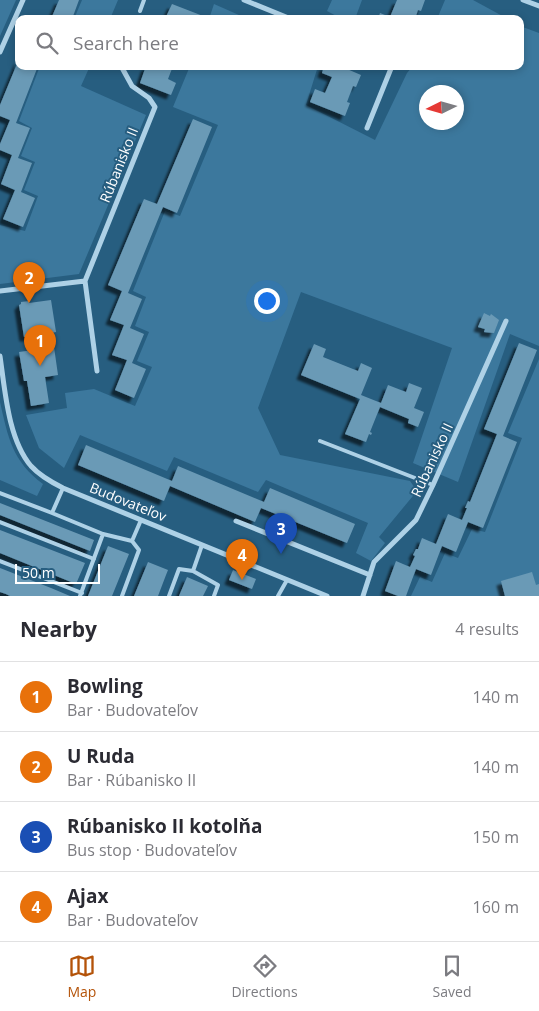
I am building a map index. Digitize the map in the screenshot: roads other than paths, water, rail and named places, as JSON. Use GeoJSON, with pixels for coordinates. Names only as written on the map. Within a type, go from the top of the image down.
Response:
{"type":"FeatureCollection","features":[{"type":"Feature","properties":{"kind":"street"},"geometry":{"type":"LineString","coordinates":[[16,15],[23,0]]}},
{"type":"Feature","properties":{"kind":"street"},"geometry":{"type":"LineString","coordinates":[[244,0],[281,15]]}},
{"type":"Feature","properties":{"kind":"street"},"geometry":{"type":"LineString","coordinates":[[523,0],[539,6]]}},
{"type":"Feature","properties":{"kind":"street"},"geometry":{"type":"LineString","coordinates":[[0,52],[15,18]]}},
{"type":"Feature","properties":{"kind":"street","name":"Rúbanisko II"},"geometry":{"type":"LineString","coordinates":[[97,370],[85,281],[155,107],[149,98],[132,86],[123,70]]}},
{"type":"Feature","properties":{"kind":"street"},"geometry":{"type":"LineString","coordinates":[[367,128],[390,70]]}},
{"type":"Feature","properties":{"kind":"street"},"geometry":{"type":"LineString","coordinates":[[0,291],[85,281]]}},
{"type":"Feature","properties":{"kind":"street","name":"Rúbanisko II"},"geometry":{"type":"LineString","coordinates":[[363,596],[374,562],[416,520],[506,321]]}},
{"type":"Feature","properties":{"kind":"street","name":"Budovateľov"},"geometry":{"type":"LineString","coordinates":[[0,356],[11,423],[24,456],[32,467],[45,478],[63,488],[327,596]]}},
{"type":"Feature","properties":{"kind":"street"},"geometry":{"type":"LineString","coordinates":[[236,521],[370,575]]}},
{"type":"Feature","properties":{"kind":"lane"},"geometry":{"type":"LineString","coordinates":[[140,11],[144,0]]}},
{"type":"Feature","properties":{"kind":"lane"},"geometry":{"type":"LineString","coordinates":[[320,441],[433,485]]}},
{"type":"Feature","properties":{"kind":"lane"},"geometry":{"type":"LineString","coordinates":[[52,513],[63,488]]}},
{"type":"Feature","properties":{"kind":"lane"},"geometry":{"type":"LineString","coordinates":[[0,493],[104,534],[132,541],[139,550],[122,596]]}},
{"type":"Feature","properties":{"kind":"lane"},"geometry":{"type":"LineString","coordinates":[[132,541],[142,520]]}},
{"type":"Feature","properties":{"kind":"lane"},"geometry":{"type":"LineString","coordinates":[[0,522],[94,559]]}},
{"type":"Feature","properties":{"kind":"lane"},"geometry":{"type":"LineString","coordinates":[[0,561],[81,594],[104,534]]}},
{"type":"Feature","properties":{"kind":"lane"},"geometry":{"type":"LineString","coordinates":[[193,571],[202,545]]}},
{"type":"Feature","properties":{"kind":"lane"},"geometry":{"type":"LineString","coordinates":[[169,596],[179,569],[193,571],[218,585],[214,596]]}},
{"type":"Feature","properties":{"kind":"lane"},"geometry":{"type":"LineString","coordinates":[[278,596],[288,580]]}},
{"type":"Feature","properties":{"kind":"place","name":"U Ruda"},"geometry":{"type":"Point","coordinates":[29,303]}},
{"type":"Feature","properties":{"kind":"place","name":"Bowling"},"geometry":{"type":"Point","coordinates":[40,366]}},
{"type":"Feature","properties":{"kind":"place","name":"Rúbanisko II kotolňa"},"geometry":{"type":"Point","coordinates":[281,554]}},
{"type":"Feature","properties":{"kind":"place","name":"Ajax"},"geometry":{"type":"Point","coordinates":[242,580]}}]}
